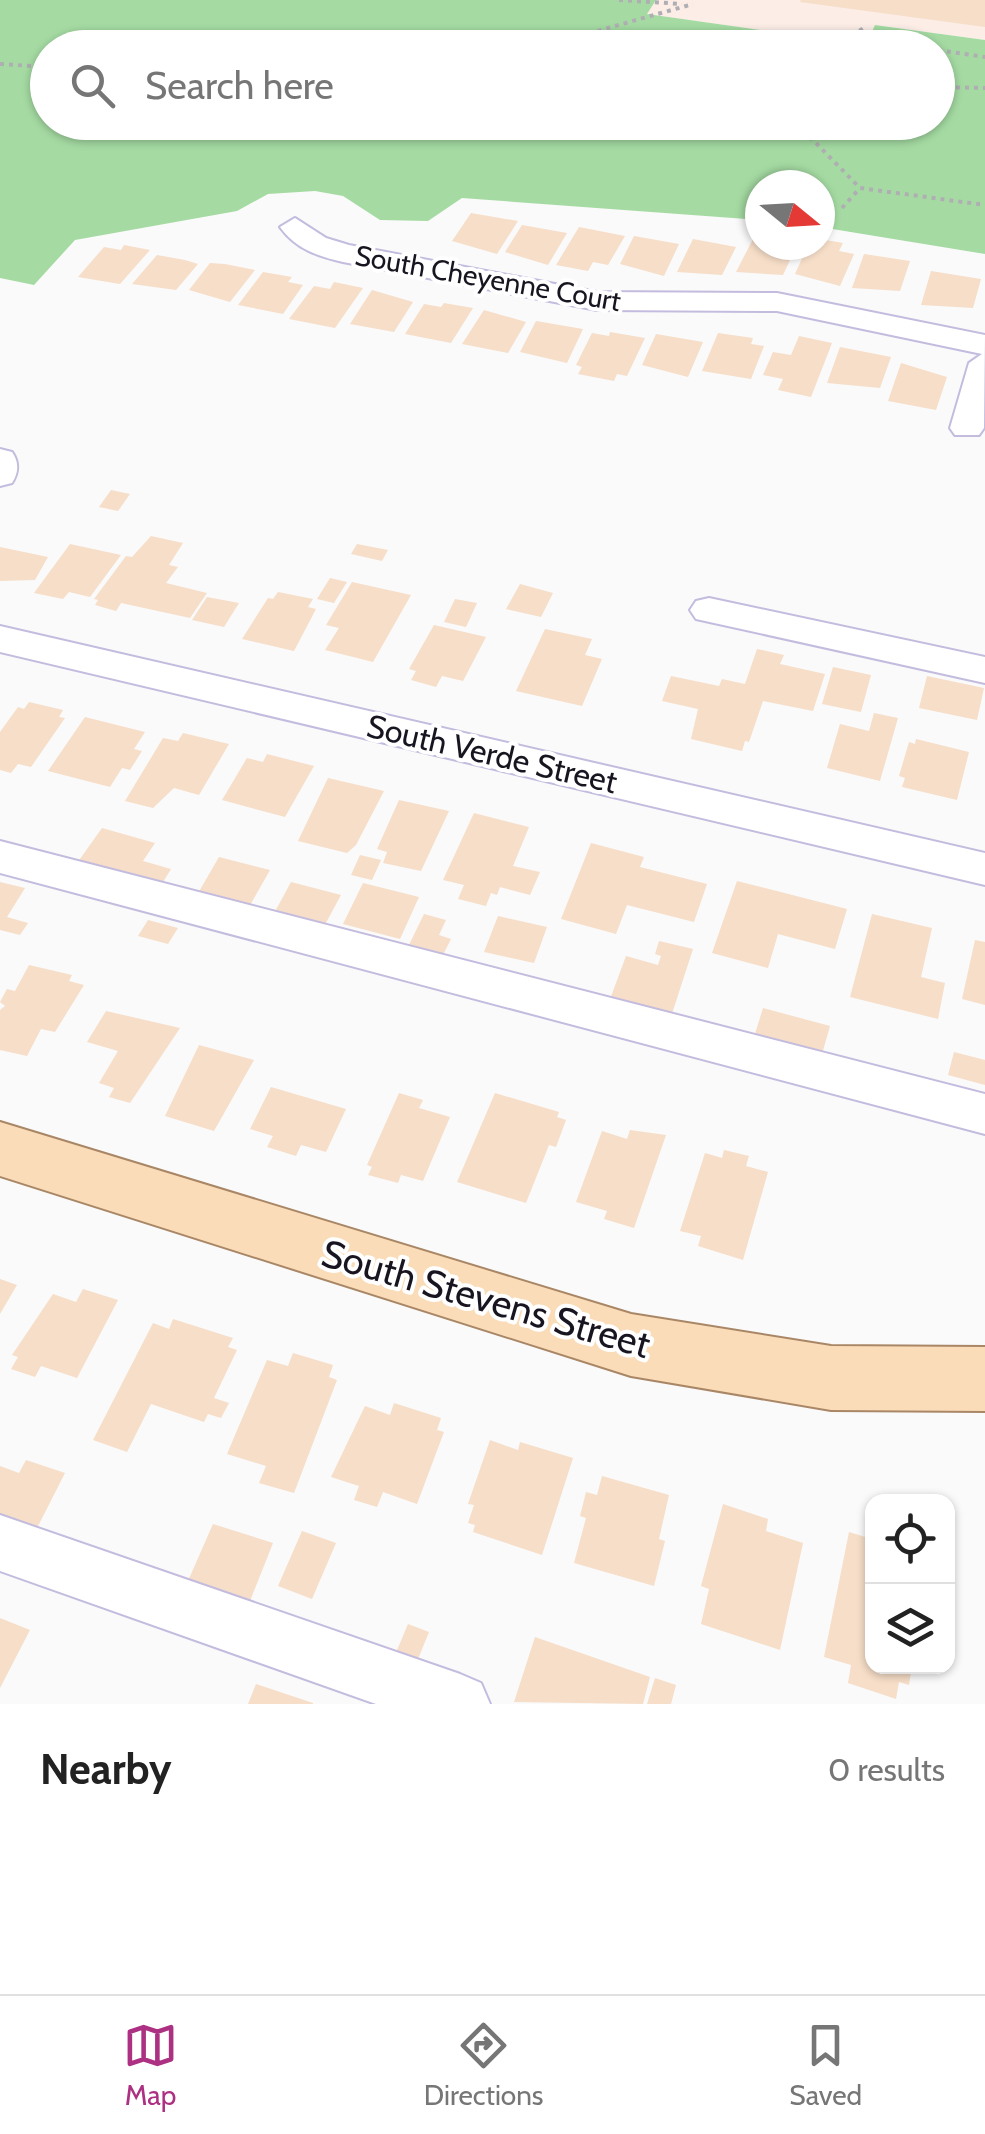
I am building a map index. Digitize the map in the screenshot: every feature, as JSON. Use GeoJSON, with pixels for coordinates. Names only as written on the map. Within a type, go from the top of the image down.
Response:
{"type":"FeatureCollection","features":[{"type":"Feature","properties":{"kind":"main road","name":"South Stevens Street"},"geometry":{"type":"LineString","coordinates":[[0,1149],[632,1345],[831,1378],[985,1379]]}},
{"type":"Feature","properties":{"kind":"street","name":"South Cheyenne Court"},"geometry":{"type":"LineString","coordinates":[[295,227],[316,244],[342,253],[568,296],[633,303],[777,302],[985,346]]}},
{"type":"Feature","properties":{"kind":"street"},"geometry":{"type":"LineString","coordinates":[[967,428],[985,363]]}},
{"type":"Feature","properties":{"kind":"street"},"geometry":{"type":"LineString","coordinates":[[0,459],[0,475]]}},
{"type":"Feature","properties":{"kind":"street"},"geometry":{"type":"LineString","coordinates":[[709,610],[985,670]]}},
{"type":"Feature","properties":{"kind":"street","name":"South Verde Street"},"geometry":{"type":"LineString","coordinates":[[0,640],[985,869]]}},
{"type":"Feature","properties":{"kind":"street"},"geometry":{"type":"LineString","coordinates":[[0,857],[985,1114]]}},
{"type":"Feature","properties":{"kind":"street"},"geometry":{"type":"LineString","coordinates":[[0,1543],[460,1704]]}},
{"type":"Feature","properties":{"kind":"path"},"geometry":{"type":"LineString","coordinates":[[601,30],[693,4],[619,0]]}},
{"type":"Feature","properties":{"kind":"path"},"geometry":{"type":"LineString","coordinates":[[955,53],[985,58]]}},
{"type":"Feature","properties":{"kind":"path"},"geometry":{"type":"LineString","coordinates":[[0,64],[30,66]]}},
{"type":"Feature","properties":{"kind":"path"},"geometry":{"type":"LineString","coordinates":[[955,87],[985,88]]}},
{"type":"Feature","properties":{"kind":"path"},"geometry":{"type":"LineString","coordinates":[[809,140],[860,188],[985,205]]}},
{"type":"Feature","properties":{"kind":"path"},"geometry":{"type":"LineString","coordinates":[[842,208],[860,188]]}},
{"type":"Feature","properties":{"kind":"shaded area"},"geometry":{"type":"Polygon","coordinates":[[[656,0],[985,0],[985,40],[955,36],[955,30],[876,25],[874,30],[760,30],[646,14],[656,0]]]}},
{"type":"Feature","properties":{"kind":"green space"},"geometry":{"type":"Polygon","coordinates":[[[0,0],[656,0],[647,14],[760,30],[30,30],[30,140],[955,140],[955,36],[985,40],[985,254],[835,229],[835,170],[745,170],[745,219],[462,198],[428,221],[380,220],[343,196],[315,191],[268,194],[237,211],[75,240],[34,285],[0,278],[0,0]]]}},
{"type":"Feature","properties":{"kind":"green space"},"geometry":{"type":"Polygon","coordinates":[[[875,25],[912,30],[873,30],[875,25]]]}},
{"type":"Feature","properties":{"kind":"building"},"geometry":{"type":"Polygon","coordinates":[[[985,0],[985,27],[800,2],[985,0]]]}},
{"type":"Feature","properties":{"kind":"building"},"geometry":{"type":"Polygon","coordinates":[[[471,213],[518,221],[497,254],[452,241],[471,213]]]}},
{"type":"Feature","properties":{"kind":"building"},"geometry":{"type":"Polygon","coordinates":[[[522,225],[567,233],[548,265],[505,252],[522,225]]]}},
{"type":"Feature","properties":{"kind":"building"},"geometry":{"type":"Polygon","coordinates":[[[579,227],[625,236],[608,265],[593,262],[588,271],[556,265],[579,227]]]}},
{"type":"Feature","properties":{"kind":"building"},"geometry":{"type":"Polygon","coordinates":[[[634,236],[679,244],[664,276],[620,264],[634,236]]]}},
{"type":"Feature","properties":{"kind":"building"},"geometry":{"type":"Polygon","coordinates":[[[693,239],[736,247],[722,275],[677,272],[693,239]]]}},
{"type":"Feature","properties":{"kind":"building"},"geometry":{"type":"Polygon","coordinates":[[[835,242],[843,243],[839,251],[854,254],[840,286],[795,274],[801,260],[835,260],[835,242]]]}},
{"type":"Feature","properties":{"kind":"building"},"geometry":{"type":"Polygon","coordinates":[[[124,245],[150,250],[120,284],[78,277],[104,247],[121,250],[124,245]]]}},
{"type":"Feature","properties":{"kind":"building"},"geometry":{"type":"Polygon","coordinates":[[[864,254],[910,261],[900,291],[852,288],[864,254]]]}},
{"type":"Feature","properties":{"kind":"building"},"geometry":{"type":"Polygon","coordinates":[[[157,255],[198,264],[176,290],[132,284],[157,255]]]}},
{"type":"Feature","properties":{"kind":"building"},"geometry":{"type":"Polygon","coordinates":[[[745,255],[745,260],[790,260],[783,275],[736,272],[745,255]]]}},
{"type":"Feature","properties":{"kind":"building"},"geometry":{"type":"Polygon","coordinates":[[[210,263],[255,270],[230,302],[189,290],[210,263]]]}},
{"type":"Feature","properties":{"kind":"building"},"geometry":{"type":"Polygon","coordinates":[[[931,271],[981,279],[973,308],[921,305],[931,271]]]}},
{"type":"Feature","properties":{"kind":"building"},"geometry":{"type":"Polygon","coordinates":[[[263,272],[292,277],[288,282],[303,285],[283,314],[238,305],[263,272]]]}},
{"type":"Feature","properties":{"kind":"building"},"geometry":{"type":"Polygon","coordinates":[[[334,282],[363,288],[335,328],[289,319],[314,286],[330,289],[334,282]]]}},
{"type":"Feature","properties":{"kind":"building"},"geometry":{"type":"Polygon","coordinates":[[[372,290],[413,302],[394,332],[350,324],[372,290]]]}},
{"type":"Feature","properties":{"kind":"building"},"geometry":{"type":"Polygon","coordinates":[[[444,303],[473,308],[451,343],[405,334],[424,304],[441,307],[444,303]]]}},
{"type":"Feature","properties":{"kind":"building"},"geometry":{"type":"Polygon","coordinates":[[[484,310],[526,322],[508,353],[462,344],[484,310]]]}},
{"type":"Feature","properties":{"kind":"building"},"geometry":{"type":"Polygon","coordinates":[[[536,321],[583,329],[567,363],[520,352],[536,321]]]}},
{"type":"Feature","properties":{"kind":"building"},"geometry":{"type":"Polygon","coordinates":[[[610,332],[645,338],[627,376],[617,374],[614,381],[578,374],[582,367],[576,365],[592,333],[609,336],[610,332]]]}},
{"type":"Feature","properties":{"kind":"building"},"geometry":{"type":"Polygon","coordinates":[[[718,333],[753,338],[751,344],[764,346],[751,379],[702,371],[718,333]]]}},
{"type":"Feature","properties":{"kind":"building"},"geometry":{"type":"Polygon","coordinates":[[[656,334],[703,342],[688,377],[642,365],[656,334]]]}},
{"type":"Feature","properties":{"kind":"building"},"geometry":{"type":"Polygon","coordinates":[[[799,336],[832,343],[811,397],[778,390],[783,379],[763,375],[773,352],[791,355],[799,336]]]}},
{"type":"Feature","properties":{"kind":"building"},"geometry":{"type":"Polygon","coordinates":[[[840,347],[891,357],[880,388],[827,383],[840,347]]]}},
{"type":"Feature","properties":{"kind":"building"},"geometry":{"type":"Polygon","coordinates":[[[901,363],[947,377],[936,410],[888,401],[901,363]]]}},
{"type":"Feature","properties":{"kind":"building"},"geometry":{"type":"Polygon","coordinates":[[[111,490],[130,494],[118,511],[99,507],[111,490]]]}},
{"type":"Feature","properties":{"kind":"building"},"geometry":{"type":"Polygon","coordinates":[[[151,536],[183,543],[169,565],[178,567],[166,583],[207,593],[190,618],[121,603],[116,611],[95,605],[98,600],[94,599],[126,556],[132,557],[151,536]]]}},
{"type":"Feature","properties":{"kind":"building"},"geometry":{"type":"Polygon","coordinates":[[[70,544],[121,555],[90,597],[69,592],[63,599],[34,593],[70,544]]]}},
{"type":"Feature","properties":{"kind":"building"},"geometry":{"type":"Polygon","coordinates":[[[357,544],[388,550],[382,561],[351,554],[357,544]]]}},
{"type":"Feature","properties":{"kind":"building"},"geometry":{"type":"Polygon","coordinates":[[[0,547],[48,557],[35,580],[0,581],[0,547]]]}},
{"type":"Feature","properties":{"kind":"building"},"geometry":{"type":"Polygon","coordinates":[[[330,578],[347,582],[334,603],[317,599],[330,578]]]}},
{"type":"Feature","properties":{"kind":"building"},"geometry":{"type":"Polygon","coordinates":[[[352,582],[411,595],[373,662],[325,650],[339,628],[326,625],[352,582]]]}},
{"type":"Feature","properties":{"kind":"building"},"geometry":{"type":"Polygon","coordinates":[[[520,584],[553,593],[541,617],[506,609],[520,584]]]}},
{"type":"Feature","properties":{"kind":"building"},"geometry":{"type":"Polygon","coordinates":[[[278,592],[313,599],[308,607],[316,609],[294,651],[242,639],[268,598],[273,599],[278,592]]]}},
{"type":"Feature","properties":{"kind":"building"},"geometry":{"type":"Polygon","coordinates":[[[207,597],[239,603],[224,627],[192,620],[207,597]]]}},
{"type":"Feature","properties":{"kind":"building"},"geometry":{"type":"Polygon","coordinates":[[[455,599],[477,603],[466,627],[444,622],[455,599]]]}},
{"type":"Feature","properties":{"kind":"building"},"geometry":{"type":"Polygon","coordinates":[[[434,625],[486,637],[463,681],[442,676],[436,687],[411,680],[416,671],[409,669],[434,625]]]}},
{"type":"Feature","properties":{"kind":"building"},"geometry":{"type":"Polygon","coordinates":[[[545,629],[592,639],[585,655],[602,659],[582,706],[516,691],[545,629]]]}},
{"type":"Feature","properties":{"kind":"building"},"geometry":{"type":"Polygon","coordinates":[[[757,649],[784,655],[780,664],[825,674],[813,711],[763,701],[742,751],[691,739],[698,709],[662,701],[671,676],[719,686],[722,679],[745,684],[757,649]]]}},
{"type":"Feature","properties":{"kind":"building"},"geometry":{"type":"Polygon","coordinates":[[[833,667],[871,675],[861,712],[822,704],[833,667]]]}},
{"type":"Feature","properties":{"kind":"building"},"geometry":{"type":"Polygon","coordinates":[[[927,676],[984,688],[977,720],[919,708],[927,676]]]}},
{"type":"Feature","properties":{"kind":"building"},"geometry":{"type":"Polygon","coordinates":[[[29,702],[63,710],[59,717],[65,718],[31,767],[18,764],[11,773],[0,770],[0,732],[18,707],[24,709],[29,702]]]}},
{"type":"Feature","properties":{"kind":"building"},"geometry":{"type":"Polygon","coordinates":[[[874,713],[898,718],[880,781],[827,768],[840,724],[869,731],[874,713]]]}},
{"type":"Feature","properties":{"kind":"building"},"geometry":{"type":"Polygon","coordinates":[[[85,717],[145,732],[134,749],[142,751],[130,770],[122,768],[110,787],[48,771],[85,717]]]}},
{"type":"Feature","properties":{"kind":"building"},"geometry":{"type":"Polygon","coordinates":[[[183,733],[229,744],[199,795],[174,788],[153,808],[125,801],[163,738],[178,741],[183,733]]]}},
{"type":"Feature","properties":{"kind":"building"},"geometry":{"type":"Polygon","coordinates":[[[916,739],[969,752],[957,800],[902,787],[905,778],[899,776],[909,742],[915,744],[916,739]]]}},
{"type":"Feature","properties":{"kind":"building"},"geometry":{"type":"Polygon","coordinates":[[[267,754],[314,766],[285,817],[222,800],[247,758],[263,762],[267,754]]]}},
{"type":"Feature","properties":{"kind":"building"},"geometry":{"type":"Polygon","coordinates":[[[328,778],[384,791],[356,845],[347,853],[298,841],[328,778]]]}},
{"type":"Feature","properties":{"kind":"building"},"geometry":{"type":"Polygon","coordinates":[[[399,800],[449,811],[421,871],[383,863],[387,852],[377,849],[399,800]]]}},
{"type":"Feature","properties":{"kind":"building"},"geometry":{"type":"Polygon","coordinates":[[[474,813],[529,827],[513,866],[540,872],[530,895],[500,887],[497,895],[491,893],[486,906],[458,899],[464,885],[443,880],[474,813]]]}},
{"type":"Feature","properties":{"kind":"building"},"geometry":{"type":"Polygon","coordinates":[[[102,828],[155,843],[143,861],[171,869],[160,887],[75,866],[102,828]]]}},
{"type":"Feature","properties":{"kind":"building"},"geometry":{"type":"Polygon","coordinates":[[[591,843],[644,857],[640,867],[707,884],[694,922],[627,905],[616,934],[561,919],[591,843]]]}},
{"type":"Feature","properties":{"kind":"building"},"geometry":{"type":"Polygon","coordinates":[[[360,855],[381,860],[372,880],[351,875],[360,855]]]}},
{"type":"Feature","properties":{"kind":"building"},"geometry":{"type":"Polygon","coordinates":[[[219,857],[270,870],[248,909],[197,895],[219,857]]]}},
{"type":"Feature","properties":{"kind":"building"},"geometry":{"type":"Polygon","coordinates":[[[737,881],[847,909],[835,949],[778,934],[768,968],[712,953],[737,881]]]}},
{"type":"Feature","properties":{"kind":"building"},"geometry":{"type":"Polygon","coordinates":[[[0,882],[25,888],[7,917],[28,923],[20,935],[0,930],[0,882]]]}},
{"type":"Feature","properties":{"kind":"building"},"geometry":{"type":"Polygon","coordinates":[[[291,882],[341,895],[321,932],[271,919],[291,882]]]}},
{"type":"Feature","properties":{"kind":"building"},"geometry":{"type":"Polygon","coordinates":[[[363,883],[419,897],[400,939],[343,924],[363,883]]]}},
{"type":"Feature","properties":{"kind":"building"},"geometry":{"type":"Polygon","coordinates":[[[424,914],[446,920],[439,935],[451,939],[441,959],[407,949],[424,914]]]}},
{"type":"Feature","properties":{"kind":"building"},"geometry":{"type":"Polygon","coordinates":[[[872,914],[932,928],[921,977],[945,983],[938,1019],[850,997],[872,914]]]}},
{"type":"Feature","properties":{"kind":"building"},"geometry":{"type":"Polygon","coordinates":[[[498,916],[547,927],[534,963],[484,952],[498,916]]]}},
{"type":"Feature","properties":{"kind":"building"},"geometry":{"type":"Polygon","coordinates":[[[148,920],[178,928],[168,944],[138,936],[148,920]]]}},
{"type":"Feature","properties":{"kind":"building"},"geometry":{"type":"Polygon","coordinates":[[[975,940],[985,942],[985,1005],[962,999],[975,940]]]}},
{"type":"Feature","properties":{"kind":"building"},"geometry":{"type":"Polygon","coordinates":[[[659,941],[693,949],[668,1026],[606,1010],[626,956],[658,965],[661,956],[655,954],[659,941]]]}},
{"type":"Feature","properties":{"kind":"building"},"geometry":{"type":"Polygon","coordinates":[[[29,965],[72,975],[69,981],[84,985],[55,1032],[41,1029],[27,1056],[0,1050],[0,1010],[5,1006],[0,1002],[7,989],[15,991],[29,965]]]}},
{"type":"Feature","properties":{"kind":"building"},"geometry":{"type":"Polygon","coordinates":[[[763,1008],[830,1026],[818,1068],[750,1050],[763,1008]]]}},
{"type":"Feature","properties":{"kind":"building"},"geometry":{"type":"Polygon","coordinates":[[[106,1011],[180,1028],[130,1103],[109,1097],[114,1088],[99,1083],[118,1051],[87,1042],[106,1011]]]}},
{"type":"Feature","properties":{"kind":"building"},"geometry":{"type":"Polygon","coordinates":[[[199,1045],[254,1060],[214,1131],[165,1116],[199,1045]]]}},
{"type":"Feature","properties":{"kind":"building"},"geometry":{"type":"Polygon","coordinates":[[[954,1052],[985,1060],[985,1085],[948,1075],[954,1052]]]}},
{"type":"Feature","properties":{"kind":"building"},"geometry":{"type":"Polygon","coordinates":[[[271,1087],[346,1109],[326,1152],[301,1145],[296,1156],[267,1147],[273,1136],[250,1129],[271,1087]]]}},
{"type":"Feature","properties":{"kind":"building"},"geometry":{"type":"Polygon","coordinates":[[[399,1093],[423,1100],[419,1108],[450,1117],[423,1181],[401,1175],[398,1183],[368,1175],[372,1167],[367,1165],[399,1093]]]}},
{"type":"Feature","properties":{"kind":"building"},"geometry":{"type":"Polygon","coordinates":[[[495,1093],[559,1112],[557,1117],[566,1120],[556,1147],[549,1145],[526,1203],[457,1182],[495,1093]]]}},
{"type":"Feature","properties":{"kind":"building"},"geometry":{"type":"Polygon","coordinates":[[[630,1130],[666,1135],[634,1228],[604,1219],[607,1211],[576,1202],[602,1131],[627,1139],[630,1130]]]}},
{"type":"Feature","properties":{"kind":"building"},"geometry":{"type":"Polygon","coordinates":[[[724,1150],[749,1156],[746,1166],[768,1172],[743,1260],[698,1246],[701,1236],[680,1231],[705,1153],[722,1158],[724,1150]]]}},
{"type":"Feature","properties":{"kind":"building"},"geometry":{"type":"Polygon","coordinates":[[[0,1279],[17,1285],[0,1314],[0,1279]]]}},
{"type":"Feature","properties":{"kind":"building"},"geometry":{"type":"Polygon","coordinates":[[[83,1289],[118,1300],[77,1378],[41,1366],[35,1377],[11,1369],[18,1357],[12,1355],[53,1294],[76,1302],[83,1289]]]}},
{"type":"Feature","properties":{"kind":"building"},"geometry":{"type":"Polygon","coordinates":[[[173,1319],[233,1338],[228,1347],[237,1350],[214,1398],[229,1403],[221,1418],[208,1414],[204,1422],[151,1404],[127,1452],[93,1440],[153,1323],[169,1329],[173,1319]]]}},
{"type":"Feature","properties":{"kind":"building"},"geometry":{"type":"Polygon","coordinates":[[[293,1353],[333,1365],[329,1377],[337,1380],[294,1493],[259,1483],[266,1466],[227,1454],[267,1360],[288,1366],[293,1353]]]}},
{"type":"Feature","properties":{"kind":"building"},"geometry":{"type":"Polygon","coordinates":[[[394,1403],[441,1418],[437,1430],[444,1432],[417,1504],[383,1492],[377,1507],[354,1500],[359,1486],[331,1477],[365,1406],[390,1415],[394,1403]]]}},
{"type":"Feature","properties":{"kind":"building"},"geometry":{"type":"Polygon","coordinates":[[[490,1440],[518,1450],[520,1442],[573,1458],[542,1555],[473,1532],[475,1525],[468,1523],[474,1505],[468,1504],[490,1440]]]}},
{"type":"Feature","properties":{"kind":"building"},"geometry":{"type":"Polygon","coordinates":[[[26,1460],[65,1473],[32,1538],[0,1527],[0,1466],[19,1473],[26,1460]]]}},
{"type":"Feature","properties":{"kind":"building"},"geometry":{"type":"Polygon","coordinates":[[[602,1476],[669,1495],[659,1539],[665,1541],[654,1586],[574,1563],[586,1518],[580,1516],[586,1492],[597,1495],[602,1476]]]}},
{"type":"Feature","properties":{"kind":"building"},"geometry":{"type":"Polygon","coordinates":[[[723,1504],[768,1519],[766,1531],[803,1543],[780,1650],[701,1624],[709,1589],[701,1586],[723,1504]]]}},
{"type":"Feature","properties":{"kind":"building"},"geometry":{"type":"Polygon","coordinates":[[[213,1524],[273,1543],[250,1601],[188,1581],[213,1524]]]}},
{"type":"Feature","properties":{"kind":"building"},"geometry":{"type":"Polygon","coordinates":[[[302,1531],[336,1543],[312,1599],[278,1586],[302,1531]]]}},
{"type":"Feature","properties":{"kind":"building"},"geometry":{"type":"Polygon","coordinates":[[[849,1532],[865,1537],[865,1674],[911,1674],[909,1685],[899,1682],[896,1699],[848,1683],[851,1665],[824,1657],[849,1532]]]}},
{"type":"Feature","properties":{"kind":"building"},"geometry":{"type":"Polygon","coordinates":[[[0,1618],[30,1630],[0,1688],[0,1618]]]}},
{"type":"Feature","properties":{"kind":"building"},"geometry":{"type":"Polygon","coordinates":[[[408,1624],[429,1632],[416,1664],[395,1655],[408,1624]]]}},
{"type":"Feature","properties":{"kind":"building"},"geometry":{"type":"Polygon","coordinates":[[[535,1637],[650,1677],[643,1704],[514,1702],[535,1637]]]}},
{"type":"Feature","properties":{"kind":"building"},"geometry":{"type":"Polygon","coordinates":[[[655,1678],[676,1685],[671,1704],[647,1704],[655,1678]]]}},
{"type":"Feature","properties":{"kind":"building"},"geometry":{"type":"Polygon","coordinates":[[[256,1684],[313,1703],[313,1704],[248,1704],[256,1684]]]}}]}
